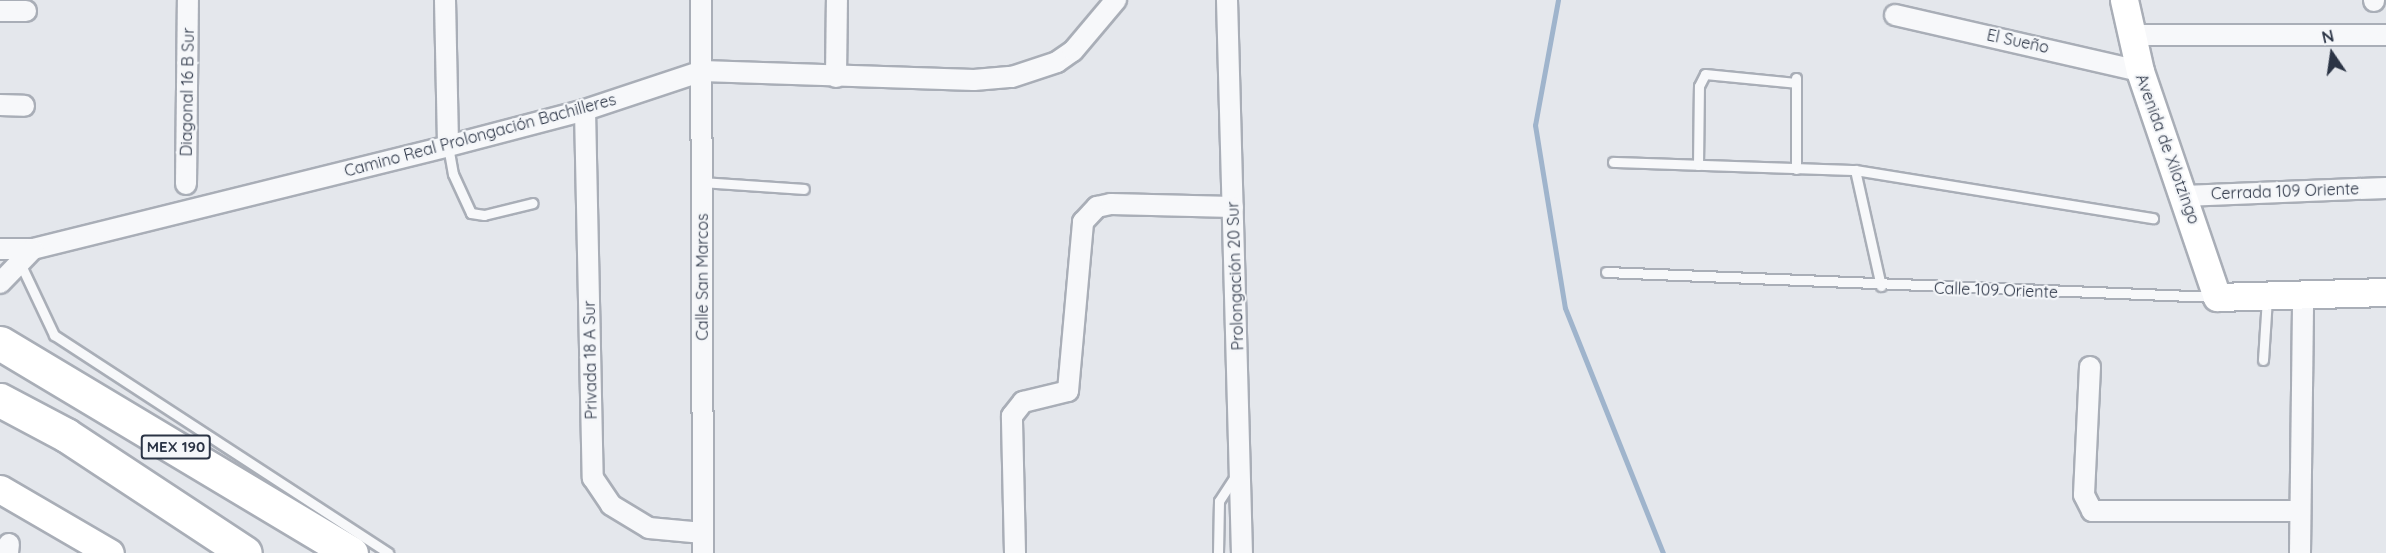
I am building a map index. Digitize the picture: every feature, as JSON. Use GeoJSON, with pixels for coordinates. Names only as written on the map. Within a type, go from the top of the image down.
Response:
{"type":"FeatureCollection","features":[{"type":"Feature","properties":{"kind":"highway","name":"MEX 190"},"geometry":{"type":"LineString","coordinates":[[0,343],[351,553]]}},
{"type":"Feature","properties":{"kind":"highway","name":"MEX 190"},"geometry":{"type":"LineString","coordinates":[[0,400],[66,435],[245,553]]}},
{"type":"Feature","properties":{"kind":"street","name":"Diagonal 16 B Sur"},"geometry":{"type":"LineString","coordinates":[[186,184],[188,0]]}},
{"type":"Feature","properties":{"kind":"street"},"geometry":{"type":"LineString","coordinates":[[445,0],[448,146]]}},
{"type":"Feature","properties":{"kind":"street","name":"Calle San Marcos"},"geometry":{"type":"LineString","coordinates":[[701,0],[704,553]]}},
{"type":"Feature","properties":{"kind":"street"},"geometry":{"type":"LineString","coordinates":[[836,76],[837,0]]}},
{"type":"Feature","properties":{"kind":"street","name":"Camino Real Prolongación Bachilleres"},"geometry":{"type":"LineString","coordinates":[[0,249],[26,256],[585,110],[702,71],[974,80],[1033,71],[1073,51],[1116,0]]}},
{"type":"Feature","properties":{"kind":"street","name":"Prolongación 20 Sur"},"geometry":{"type":"LineString","coordinates":[[1227,0],[1242,553]]}},
{"type":"Feature","properties":{"kind":"street","name":"Avenida de Xilotzingo"},"geometry":{"type":"LineString","coordinates":[[2124,0],[2130,35],[2140,71],[2217,297]]}},
{"type":"Feature","properties":{"kind":"street"},"geometry":{"type":"LineString","coordinates":[[0,11],[26,11]]}},
{"type":"Feature","properties":{"kind":"street","name":"El Sueño"},"geometry":{"type":"LineString","coordinates":[[1895,15],[2140,71]]}},
{"type":"Feature","properties":{"kind":"street"},"geometry":{"type":"LineString","coordinates":[[2130,35],[2386,35]]}},
{"type":"Feature","properties":{"kind":"street"},"geometry":{"type":"LineString","coordinates":[[0,105],[24,106]]}},
{"type":"Feature","properties":{"kind":"street","name":"Privada 18 A Sur"},"geometry":{"type":"LineString","coordinates":[[585,110],[593,478],[611,505],[649,528],[703,533]]}},
{"type":"Feature","properties":{"kind":"street","name":"Cerrada 109 Oriente"},"geometry":{"type":"LineString","coordinates":[[2184,196],[2386,188]]}},
{"type":"Feature","properties":{"kind":"street"},"geometry":{"type":"LineString","coordinates":[[1015,553],[1012,416],[1023,402],[1068,391],[1083,222],[1097,207],[1111,204],[1233,207]]}},
{"type":"Feature","properties":{"kind":"street"},"geometry":{"type":"LineString","coordinates":[[0,283],[26,256]]}},
{"type":"Feature","properties":{"kind":"street","name":"Calle 109 Oriente"},"geometry":{"type":"LineString","coordinates":[[2217,297],[2268,298],[2386,292]]}},
{"type":"Feature","properties":{"kind":"street"},"geometry":{"type":"LineString","coordinates":[[2300,553],[2302,296]]}},
{"type":"Feature","properties":{"kind":"street"},"geometry":{"type":"LineString","coordinates":[[2090,367],[2084,495],[2092,511],[2300,511]]}},
{"type":"Feature","properties":{"kind":"street"},"geometry":{"type":"LineString","coordinates":[[0,489],[110,553]]}},
{"type":"Feature","properties":{"kind":"lane"},"geometry":{"type":"LineString","coordinates":[[1698,165],[1699,86],[1705,74],[1796,80],[1796,169]]}},
{"type":"Feature","properties":{"kind":"lane"},"geometry":{"type":"LineString","coordinates":[[448,146],[453,174],[471,213],[484,215],[533,203]]}},
{"type":"Feature","properties":{"kind":"lane"},"geometry":{"type":"LineString","coordinates":[[1613,162],[1855,170],[2153,218]]}},
{"type":"Feature","properties":{"kind":"lane"},"geometry":{"type":"LineString","coordinates":[[1855,170],[1881,286]]}},
{"type":"Feature","properties":{"kind":"lane"},"geometry":{"type":"LineString","coordinates":[[702,182],[804,189]]}},
{"type":"Feature","properties":{"kind":"lane"},"geometry":{"type":"LineString","coordinates":[[26,256],[54,335],[388,553]]}},
{"type":"Feature","properties":{"kind":"lane","name":"Calle 109 Oriente"},"geometry":{"type":"LineString","coordinates":[[1606,272],[1881,286],[2217,297]]}},
{"type":"Feature","properties":{"kind":"lane"},"geometry":{"type":"LineString","coordinates":[[2263,360],[2268,298]]}},
{"type":"Feature","properties":{"kind":"lane"},"geometry":{"type":"LineString","coordinates":[[1218,553],[1218,501],[1240,469]]}},
{"type":"Feature","properties":{"kind":"waterway"},"geometry":{"type":"LineString","coordinates":[[1558,0],[1535,125],[1565,308],[1663,553]]}}]}
